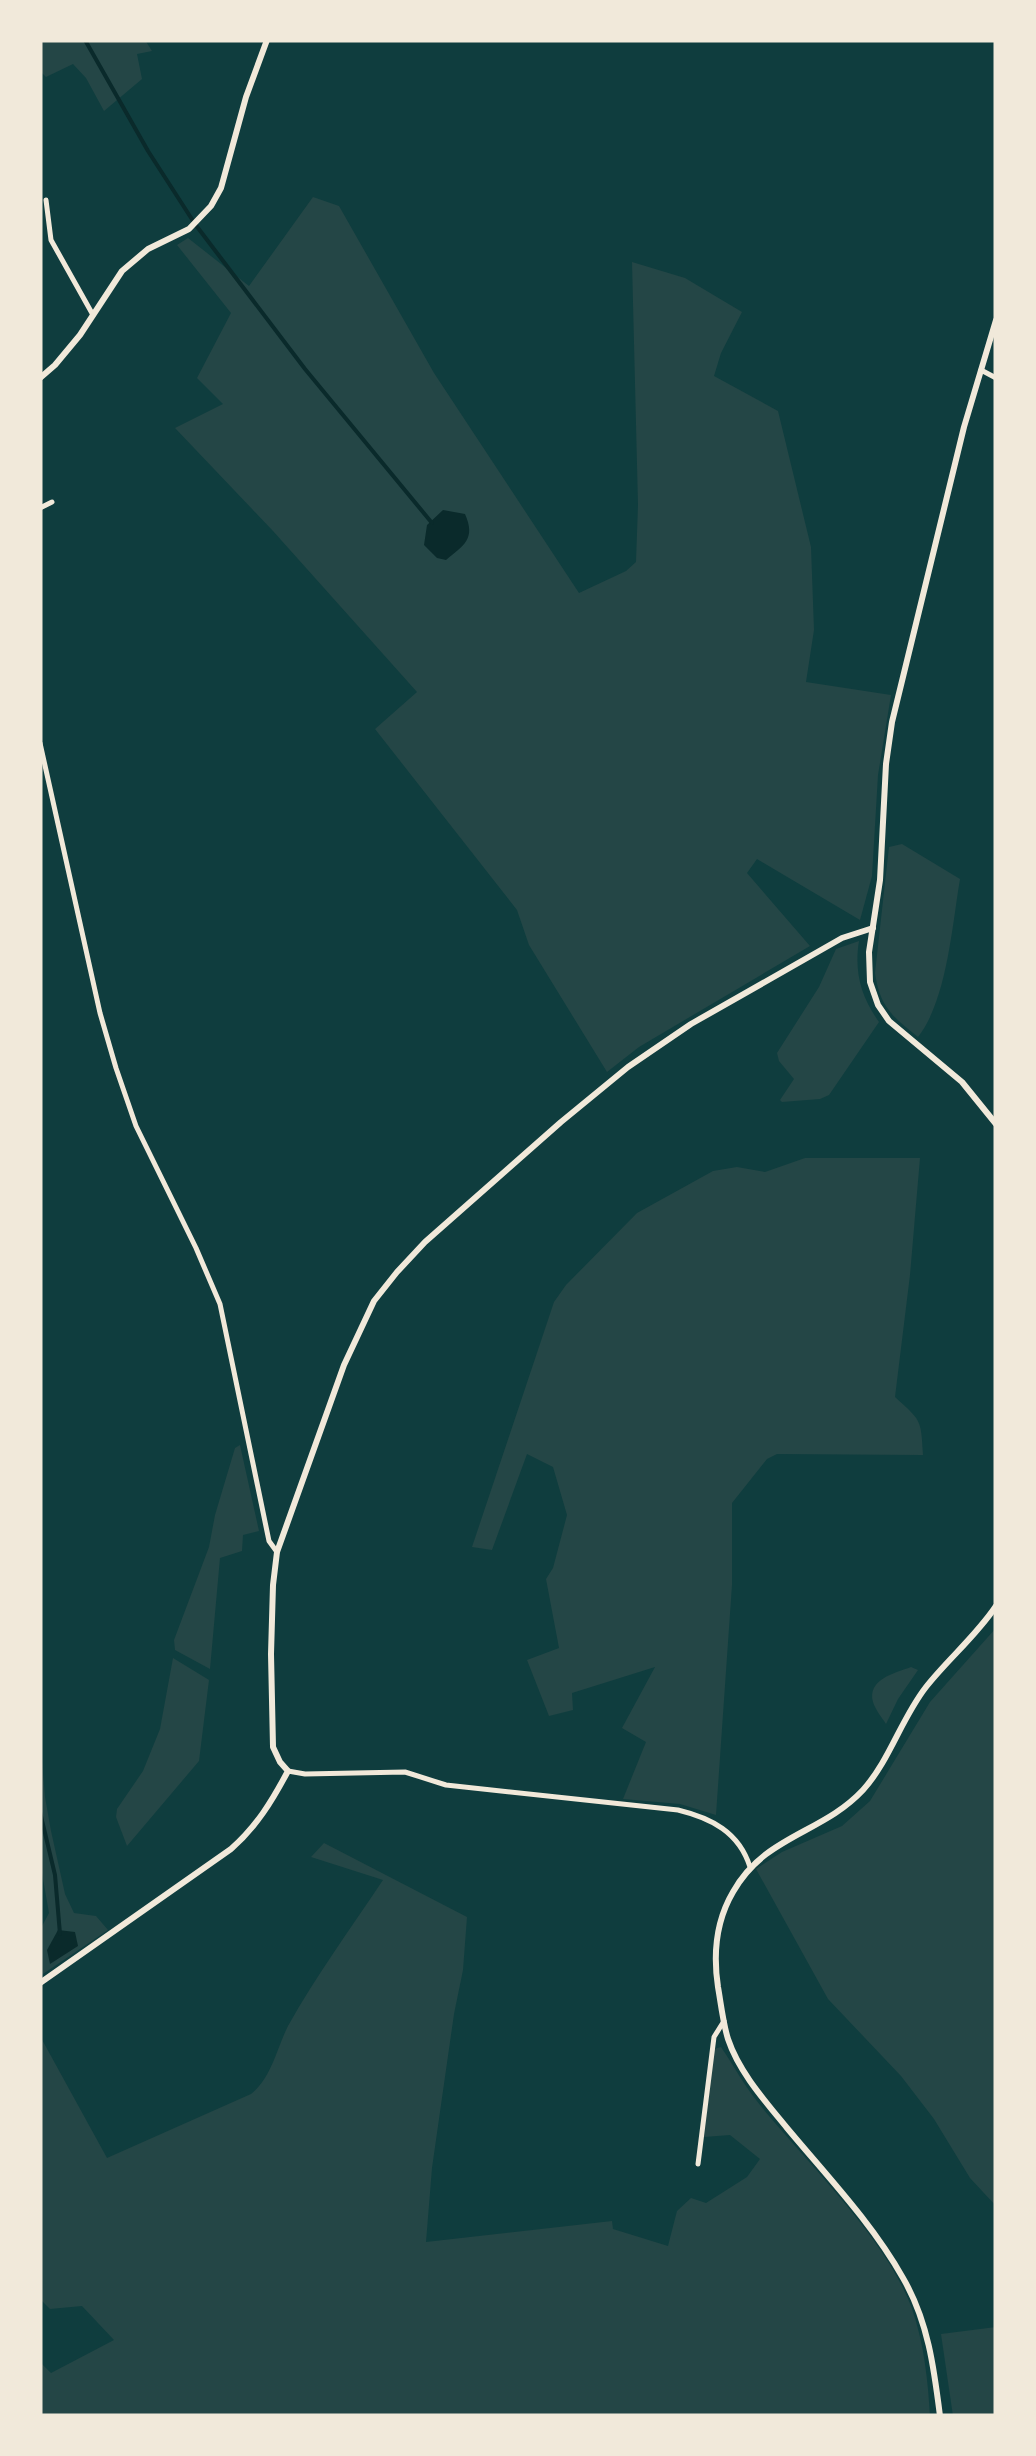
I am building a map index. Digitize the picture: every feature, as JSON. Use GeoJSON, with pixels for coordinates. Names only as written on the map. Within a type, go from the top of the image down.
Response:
{"type":"FeatureCollection","features":[{"type":"Feature","properties":{"kind":"street"},"geometry":{"type":"LineString","coordinates":[[40,378],[68,351],[129,263],[189,229],[211,206],[221,188],[246,97],[267,40]]}},
{"type":"Feature","properties":{"kind":"street"},"geometry":{"type":"LineString","coordinates":[[46,200],[51,240],[93,315]]}},
{"type":"Feature","properties":{"kind":"street"},"geometry":{"type":"LineString","coordinates":[[996,320],[940,522],[890,733],[869,968],[878,1005],[896,1028],[962,1082],[996,1124]]}},
{"type":"Feature","properties":{"kind":"street"},"geometry":{"type":"LineString","coordinates":[[980,370],[996,378]]}},
{"type":"Feature","properties":{"kind":"street"},"geometry":{"type":"LineString","coordinates":[[40,508],[52,502]]}},
{"type":"Feature","properties":{"kind":"street"},"geometry":{"type":"LineString","coordinates":[[40,743],[100,1013],[136,1126],[214,1288],[269,1540],[277,1552]]}},
{"type":"Feature","properties":{"kind":"street"},"geometry":{"type":"LineString","coordinates":[[750,1866],[746,1854],[722,1826],[678,1810],[446,1785],[405,1772],[288,1771],[273,1747],[272,1584],[277,1552],[355,1338],[374,1302],[408,1260],[571,1114],[660,1044],[842,938],[873,928]]}},
{"type":"Feature","properties":{"kind":"street"},"geometry":{"type":"LineString","coordinates":[[940,2416],[926,2331],[908,2287],[873,2234],[752,2083],[734,2053],[724,2020],[716,1947],[724,1908],[750,1866],[782,1841],[839,1811],[863,1790],[925,1688],[996,1606]]}},
{"type":"Feature","properties":{"kind":"street"},"geometry":{"type":"LineString","coordinates":[[40,1983],[231,1848],[253,1829],[288,1771]]}},
{"type":"Feature","properties":{"kind":"street"},"geometry":{"type":"LineString","coordinates":[[698,2164],[714,2037],[724,2020]]}},
{"type":"Feature","properties":{"kind":"shaded area"},"geometry":{"type":"Polygon","coordinates":[[[40,40],[145,40],[152,51],[137,54],[142,79],[104,111],[86,78],[73,64],[46,77],[40,71],[40,40]]]}},
{"type":"Feature","properties":{"kind":"shaded area"},"geometry":{"type":"Polygon","coordinates":[[[313,197],[339,206],[434,373],[579,593],[626,571],[636,562],[632,262],[685,278],[742,312],[714,376],[778,411],[811,547],[814,630],[806,682],[891,695],[878,775],[872,876],[860,920],[757,859],[747,873],[810,946],[639,1047],[607,1072],[529,945],[517,910],[375,729],[417,692],[175,428],[223,404],[197,378],[231,313],[177,245],[188,238],[249,286],[313,197]]]}},
{"type":"Feature","properties":{"kind":"shaded area"},"geometry":{"type":"Polygon","coordinates":[[[443,510],[465,514],[469,530],[463,545],[446,560],[437,558],[424,545],[427,525],[443,510]]]}},
{"type":"Feature","properties":{"kind":"shaded area"},"geometry":{"type":"Polygon","coordinates":[[[902,844],[960,879],[942,983],[928,1022],[918,1037],[889,1010],[875,973],[889,847],[902,844]]]}},
{"type":"Feature","properties":{"kind":"shaded area"},"geometry":{"type":"Polygon","coordinates":[[[859,941],[860,984],[879,1022],[829,1095],[782,1102],[794,1079],[777,1053],[819,987],[836,949],[859,941]]]}},
{"type":"Feature","properties":{"kind":"shaded area"},"geometry":{"type":"Polygon","coordinates":[[[805,1158],[920,1158],[895,1397],[918,1421],[923,1455],[777,1454],[767,1459],[732,1503],[732,1585],[716,1815],[680,1804],[623,1799],[646,1742],[622,1728],[655,1667],[572,1693],[573,1710],[549,1716],[527,1660],[559,1648],[546,1579],[553,1568],[567,1515],[553,1467],[527,1454],[492,1550],[472,1547],[554,1302],[566,1285],[637,1213],[713,1171],[737,1167],[765,1172],[805,1158]]]}},
{"type":"Feature","properties":{"kind":"shaded area"},"geometry":{"type":"Polygon","coordinates":[[[240,1445],[259,1531],[243,1535],[242,1551],[220,1558],[210,1669],[175,1650],[174,1640],[209,1547],[235,1448],[240,1445]]]}},
{"type":"Feature","properties":{"kind":"shaded area"},"geometry":{"type":"Polygon","coordinates":[[[996,1628],[996,2206],[970,2178],[934,2119],[901,2076],[828,1999],[756,1869],[782,1852],[842,1826],[870,1801],[930,1702],[996,1628]]]}},
{"type":"Feature","properties":{"kind":"shaded area"},"geometry":{"type":"Polygon","coordinates":[[[173,1658],[209,1680],[199,1761],[127,1846],[116,1817],[117,1809],[143,1771],[160,1729],[173,1658]]]}},
{"type":"Feature","properties":{"kind":"shaded area"},"geometry":{"type":"Polygon","coordinates":[[[911,1667],[918,1670],[886,1724],[873,1702],[874,1688],[884,1678],[911,1667]]]}},
{"type":"Feature","properties":{"kind":"shaded area"},"geometry":{"type":"Polygon","coordinates":[[[40,1737],[45,1797],[65,1894],[74,1913],[96,1916],[108,1930],[40,1976],[40,1930],[49,1913],[40,1862],[40,1737]]]}},
{"type":"Feature","properties":{"kind":"shaded area"},"geometry":{"type":"Polygon","coordinates":[[[324,1843],[467,1917],[463,1970],[432,2168],[426,2242],[612,2221],[613,2229],[668,2246],[677,2211],[691,2198],[706,2203],[747,2177],[760,2159],[730,2135],[704,2137],[714,2049],[721,2047],[760,2105],[865,2229],[900,2283],[920,2335],[930,2416],[40,2416],[40,2362],[51,2373],[114,2340],[82,2306],[50,2309],[40,2299],[40,2036],[107,2158],[251,2094],[269,2071],[288,2026],[310,1989],[383,1880],[311,1857],[324,1843]]]}},
{"type":"Feature","properties":{"kind":"shaded area"},"geometry":{"type":"Polygon","coordinates":[[[58,1930],[75,1932],[78,1946],[50,1964],[47,1950],[58,1930]]]}},
{"type":"Feature","properties":{"kind":"shaded area"},"geometry":{"type":"Polygon","coordinates":[[[996,2327],[996,2416],[953,2416],[941,2334],[996,2327]]]}},
{"type":"Feature","properties":{"kind":"waterway"},"geometry":{"type":"LineString","coordinates":[[85,40],[195,224],[305,369],[432,523]]}},
{"type":"Feature","properties":{"kind":"waterway"},"geometry":{"type":"LineString","coordinates":[[40,1812],[55,1875],[60,1934]]}}]}
